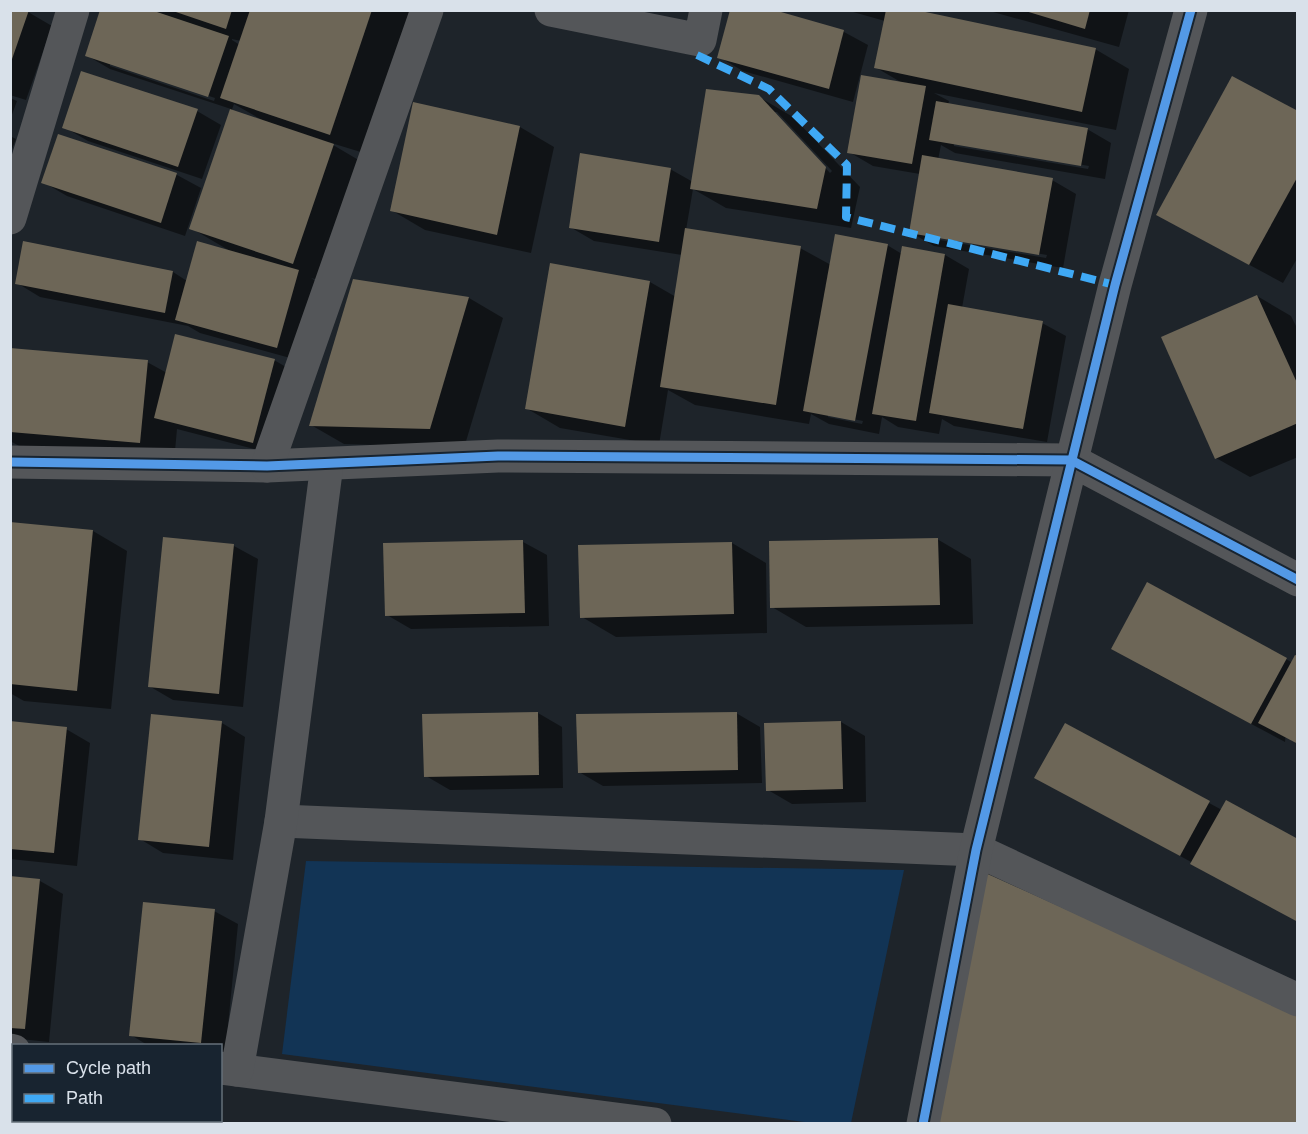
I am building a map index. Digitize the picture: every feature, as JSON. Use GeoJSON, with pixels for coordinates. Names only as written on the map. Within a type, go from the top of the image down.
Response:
{"type":"FeatureCollection","features":[{"type":"Feature","properties":{"kind":"street"},"geometry":{"type":"LineString","coordinates":[[10,218],[73,10]]}},
{"type":"Feature","properties":{"kind":"street"},"geometry":{"type":"LineString","coordinates":[[267,466],[427,10]]}},
{"type":"Feature","properties":{"kind":"street"},"geometry":{"type":"LineString","coordinates":[[551,10],[700,40],[706,10]]}},
{"type":"Feature","properties":{"kind":"street"},"geometry":{"type":"LineString","coordinates":[[923,1124],[976,850],[1115,285],[1191,10]]}},
{"type":"Feature","properties":{"kind":"street"},"geometry":{"type":"LineString","coordinates":[[10,462],[267,466],[498,456],[1071,460],[1298,580]]}},
{"type":"Feature","properties":{"kind":"street"},"geometry":{"type":"LineString","coordinates":[[327,464],[281,821],[229,1069],[655,1124]]}},
{"type":"Feature","properties":{"kind":"street"},"geometry":{"type":"LineString","coordinates":[[281,821],[976,850],[1298,1000]]}},
{"type":"Feature","properties":{"kind":"shaded area"},"geometry":{"type":"Polygon","coordinates":[[[306,861],[904,870],[851,1123],[812,1123],[282,1054],[306,861]]]}},
{"type":"Feature","properties":{"kind":"building"},"geometry":{"type":"Polygon","coordinates":[[[10,10],[29,10],[11,62],[10,62],[10,10]]]}},
{"type":"Feature","properties":{"kind":"building"},"geometry":{"type":"Polygon","coordinates":[[[100,10],[151,10],[229,36],[208,97],[85,56],[100,10]]]}},
{"type":"Feature","properties":{"kind":"building"},"geometry":{"type":"Polygon","coordinates":[[[170,10],[232,10],[226,29],[170,10]]]}},
{"type":"Feature","properties":{"kind":"building"},"geometry":{"type":"Polygon","coordinates":[[[250,10],[372,10],[330,135],[220,98],[250,10]]]}},
{"type":"Feature","properties":{"kind":"building"},"geometry":{"type":"Polygon","coordinates":[[[730,10],[774,10],[844,30],[829,89],[717,58],[730,10]]]}},
{"type":"Feature","properties":{"kind":"building"},"geometry":{"type":"Polygon","coordinates":[[[886,10],[916,10],[1096,48],[1082,112],[874,68],[886,10]]]}},
{"type":"Feature","properties":{"kind":"building"},"geometry":{"type":"Polygon","coordinates":[[[1022,10],[1090,10],[1085,29],[1022,10]]]}},
{"type":"Feature","properties":{"kind":"building"},"geometry":{"type":"Polygon","coordinates":[[[81,71],[198,109],[178,167],[62,128],[81,71]]]}},
{"type":"Feature","properties":{"kind":"building"},"geometry":{"type":"Polygon","coordinates":[[[861,75],[926,86],[912,164],[847,153],[861,75]]]}},
{"type":"Feature","properties":{"kind":"building"},"geometry":{"type":"Polygon","coordinates":[[[1232,76],[1298,111],[1298,176],[1249,265],[1156,215],[1232,76]]]}},
{"type":"Feature","properties":{"kind":"building"},"geometry":{"type":"Polygon","coordinates":[[[706,89],[759,95],[826,167],[817,209],[690,189],[706,89]]]}},
{"type":"Feature","properties":{"kind":"building"},"geometry":{"type":"Polygon","coordinates":[[[936,101],[1088,128],[1081,166],[929,140],[936,101]]]}},
{"type":"Feature","properties":{"kind":"building"},"geometry":{"type":"Polygon","coordinates":[[[413,102],[520,126],[497,235],[390,211],[413,102]]]}},
{"type":"Feature","properties":{"kind":"building"},"geometry":{"type":"Polygon","coordinates":[[[230,109],[334,144],[293,264],[189,229],[230,109]]]}},
{"type":"Feature","properties":{"kind":"building"},"geometry":{"type":"Polygon","coordinates":[[[58,134],[177,173],[161,223],[41,183],[58,134]]]}},
{"type":"Feature","properties":{"kind":"building"},"geometry":{"type":"Polygon","coordinates":[[[580,153],[671,168],[659,242],[569,228],[580,153]]]}},
{"type":"Feature","properties":{"kind":"building"},"geometry":{"type":"Polygon","coordinates":[[[922,155],[1053,178],[1039,255],[909,233],[922,155]]]}},
{"type":"Feature","properties":{"kind":"building"},"geometry":{"type":"Polygon","coordinates":[[[685,228],[801,246],[776,405],[660,387],[685,228]]]}},
{"type":"Feature","properties":{"kind":"building"},"geometry":{"type":"Polygon","coordinates":[[[835,234],[888,244],[855,421],[803,411],[835,234]]]}},
{"type":"Feature","properties":{"kind":"building"},"geometry":{"type":"Polygon","coordinates":[[[23,241],[173,271],[165,313],[15,284],[23,241]]]}},
{"type":"Feature","properties":{"kind":"building"},"geometry":{"type":"Polygon","coordinates":[[[197,241],[299,270],[277,348],[175,320],[197,241]]]}},
{"type":"Feature","properties":{"kind":"building"},"geometry":{"type":"Polygon","coordinates":[[[902,246],[945,254],[916,421],[872,414],[902,246]]]}},
{"type":"Feature","properties":{"kind":"building"},"geometry":{"type":"Polygon","coordinates":[[[550,263],[650,281],[625,427],[525,409],[550,263]]]}},
{"type":"Feature","properties":{"kind":"building"},"geometry":{"type":"Polygon","coordinates":[[[353,279],[469,297],[430,429],[309,426],[353,279]]]}},
{"type":"Feature","properties":{"kind":"building"},"geometry":{"type":"Polygon","coordinates":[[[1257,295],[1298,385],[1298,423],[1215,459],[1161,337],[1257,295]]]}},
{"type":"Feature","properties":{"kind":"building"},"geometry":{"type":"Polygon","coordinates":[[[948,304],[1043,321],[1023,429],[929,413],[948,304]]]}},
{"type":"Feature","properties":{"kind":"building"},"geometry":{"type":"Polygon","coordinates":[[[175,334],[275,359],[253,443],[154,418],[175,334]]]}},
{"type":"Feature","properties":{"kind":"building"},"geometry":{"type":"Polygon","coordinates":[[[10,348],[148,360],[140,443],[10,432],[10,348]]]}},
{"type":"Feature","properties":{"kind":"building"},"geometry":{"type":"Polygon","coordinates":[[[10,522],[93,530],[77,691],[10,684],[10,522]]]}},
{"type":"Feature","properties":{"kind":"building"},"geometry":{"type":"Polygon","coordinates":[[[163,537],[234,544],[219,694],[148,687],[163,537]]]}},
{"type":"Feature","properties":{"kind":"building"},"geometry":{"type":"Polygon","coordinates":[[[938,538],[940,605],[770,608],[769,541],[938,538]]]}},
{"type":"Feature","properties":{"kind":"building"},"geometry":{"type":"Polygon","coordinates":[[[523,540],[525,613],[385,616],[383,543],[523,540]]]}},
{"type":"Feature","properties":{"kind":"building"},"geometry":{"type":"Polygon","coordinates":[[[732,542],[734,614],[580,618],[578,545],[732,542]]]}},
{"type":"Feature","properties":{"kind":"building"},"geometry":{"type":"Polygon","coordinates":[[[1147,582],[1287,658],[1251,724],[1111,649],[1147,582]]]}},
{"type":"Feature","properties":{"kind":"building"},"geometry":{"type":"Polygon","coordinates":[[[1295,655],[1298,656],[1298,744],[1258,723],[1295,655]]]}},
{"type":"Feature","properties":{"kind":"building"},"geometry":{"type":"Polygon","coordinates":[[[538,712],[539,775],[424,777],[422,714],[538,712]]]}},
{"type":"Feature","properties":{"kind":"building"},"geometry":{"type":"Polygon","coordinates":[[[737,712],[738,770],[578,773],[576,714],[737,712]]]}},
{"type":"Feature","properties":{"kind":"building"},"geometry":{"type":"Polygon","coordinates":[[[151,714],[222,721],[209,847],[138,840],[151,714]]]}},
{"type":"Feature","properties":{"kind":"building"},"geometry":{"type":"Polygon","coordinates":[[[10,721],[67,727],[54,853],[10,849],[10,721]]]}},
{"type":"Feature","properties":{"kind":"building"},"geometry":{"type":"Polygon","coordinates":[[[841,721],[843,789],[766,791],[764,723],[841,721]]]}},
{"type":"Feature","properties":{"kind":"building"},"geometry":{"type":"Polygon","coordinates":[[[1065,723],[1210,801],[1180,856],[1034,778],[1065,723]]]}},
{"type":"Feature","properties":{"kind":"building"},"geometry":{"type":"Polygon","coordinates":[[[1226,800],[1298,839],[1298,922],[1190,864],[1226,800]]]}},
{"type":"Feature","properties":{"kind":"building"},"geometry":{"type":"Polygon","coordinates":[[[981,871],[1298,1014],[1298,1124],[938,1124],[981,871]]]}},
{"type":"Feature","properties":{"kind":"building"},"geometry":{"type":"Polygon","coordinates":[[[10,876],[40,879],[25,1029],[10,1028],[10,876]]]}},
{"type":"Feature","properties":{"kind":"building"},"geometry":{"type":"Polygon","coordinates":[[[143,902],[215,909],[201,1043],[129,1036],[143,902]]]}},
{"type":"Feature","properties":{"kind":"building"},"geometry":{"type":"Polygon","coordinates":[[[10,1118],[12,1122],[53,1124],[10,1124],[10,1118]]]}},
{"type":"Feature","properties":{"kind":"marked path"},"geometry":{"type":"LineString","coordinates":[[697,55],[769,89],[847,165],[846,217],[1115,285]]}},
{"type":"Feature","properties":{"kind":"cycle path"},"geometry":{"type":"LineString","coordinates":[[923,1124],[976,850],[1115,285],[1191,10]]}},
{"type":"Feature","properties":{"kind":"cycle path"},"geometry":{"type":"LineString","coordinates":[[10,462],[267,466],[498,456],[1071,460],[1298,580]]}}]}
